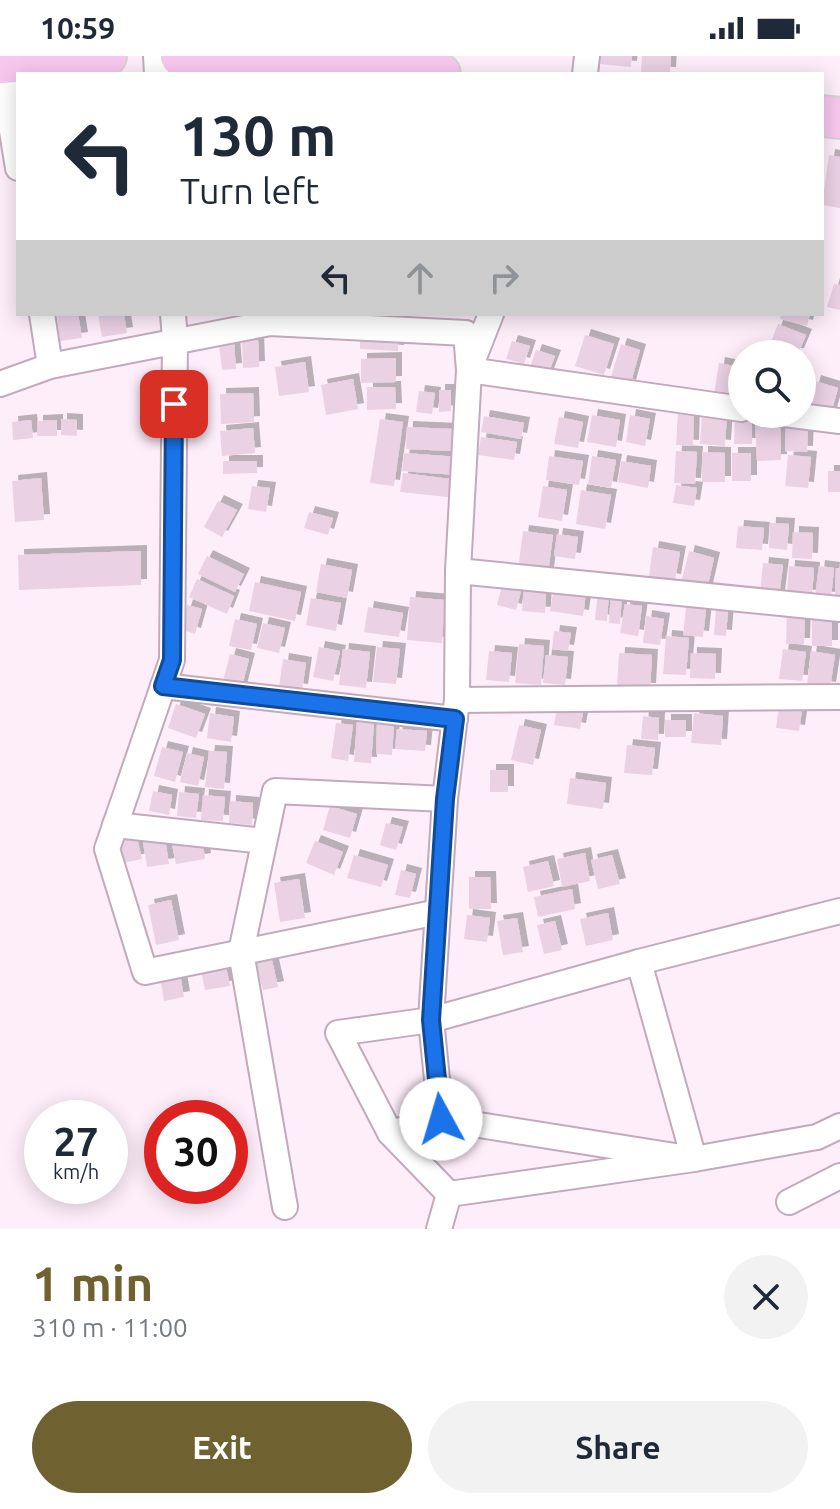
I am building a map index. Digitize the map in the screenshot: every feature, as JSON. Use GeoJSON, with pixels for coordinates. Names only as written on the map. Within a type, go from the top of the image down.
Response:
{"type":"FeatureCollection","features":[{"type":"Feature","properties":{"kind":"main road"},"geometry":{"type":"LineString","coordinates":[[0,63],[106,56]]}},
{"type":"Feature","properties":{"kind":"main road"},"geometry":{"type":"LineString","coordinates":[[181,56],[411,72]]}},
{"type":"Feature","properties":{"kind":"street"},"geometry":{"type":"LineString","coordinates":[[0,63],[16,156]]}},
{"type":"Feature","properties":{"kind":"street"},"geometry":{"type":"LineString","coordinates":[[42,316],[50,366]]}},
{"type":"Feature","properties":{"kind":"street"},"geometry":{"type":"LineString","coordinates":[[173,316],[172,660],[107,849],[145,972],[438,912]]}},
{"type":"Feature","properties":{"kind":"street"},"geometry":{"type":"LineString","coordinates":[[469,370],[490,316]]}},
{"type":"Feature","properties":{"kind":"street"},"geometry":{"type":"LineString","coordinates":[[0,384],[50,366],[270,323],[466,333],[469,370],[458,571],[456,709],[445,799],[431,1020],[441,1119]]}},
{"type":"Feature","properties":{"kind":"street"},"geometry":{"type":"LineString","coordinates":[[469,370],[728,407]]}},
{"type":"Feature","properties":{"kind":"street"},"geometry":{"type":"LineString","coordinates":[[816,418],[840,421]]}},
{"type":"Feature","properties":{"kind":"street"},"geometry":{"type":"LineString","coordinates":[[458,571],[840,609]]}},
{"type":"Feature","properties":{"kind":"street"},"geometry":{"type":"LineString","coordinates":[[163,686],[456,709],[840,697]]}},
{"type":"Feature","properties":{"kind":"street"},"geometry":{"type":"LineString","coordinates":[[285,1207],[241,952],[275,791],[445,799]]}},
{"type":"Feature","properties":{"kind":"street"},"geometry":{"type":"LineString","coordinates":[[115,825],[264,841]]}},
{"type":"Feature","properties":{"kind":"street"},"geometry":{"type":"LineString","coordinates":[[449,1194],[390,1133],[338,1033],[431,1020],[639,962],[840,911]]}},
{"type":"Feature","properties":{"kind":"street"},"geometry":{"type":"LineString","coordinates":[[639,962],[694,1159]]}},
{"type":"Feature","properties":{"kind":"street"},"geometry":{"type":"LineString","coordinates":[[390,1133],[441,1119],[694,1159]]}},
{"type":"Feature","properties":{"kind":"street"},"geometry":{"type":"LineString","coordinates":[[449,1194],[694,1159],[817,1137],[840,1126]]}},
{"type":"Feature","properties":{"kind":"street"},"geometry":{"type":"LineString","coordinates":[[789,1202],[840,1176]]}},
{"type":"Feature","properties":{"kind":"street"},"geometry":{"type":"LineString","coordinates":[[439,1229],[449,1194]]}},
{"type":"Feature","properties":{"kind":"building"},"geometry":{"type":"Polygon","coordinates":[[[601,56],[632,56],[631,67],[600,64],[601,56]]]}},
{"type":"Feature","properties":{"kind":"building"},"geometry":{"type":"Polygon","coordinates":[[[642,56],[671,56],[670,72],[641,72],[642,56]]]}},
{"type":"Feature","properties":{"kind":"building"},"geometry":{"type":"Polygon","coordinates":[[[829,155],[840,157],[840,208],[824,205],[829,155]]]}},
{"type":"Feature","properties":{"kind":"building"},"geometry":{"type":"Polygon","coordinates":[[[834,284],[840,285],[840,310],[827,307],[834,284]]]}},
{"type":"Feature","properties":{"kind":"building"},"geometry":{"type":"Polygon","coordinates":[[[57,316],[78,316],[82,338],[60,341],[57,316]]]}},
{"type":"Feature","properties":{"kind":"building"},"geometry":{"type":"Polygon","coordinates":[[[98,316],[124,316],[127,333],[102,337],[98,316]]]}},
{"type":"Feature","properties":{"kind":"building"},"geometry":{"type":"Polygon","coordinates":[[[781,316],[810,316],[807,326],[780,319],[781,316]]]}},
{"type":"Feature","properties":{"kind":"building"},"geometry":{"type":"Polygon","coordinates":[[[778,324],[806,335],[804,340],[772,340],[778,324]]]}},
{"type":"Feature","properties":{"kind":"building"},"geometry":{"type":"Polygon","coordinates":[[[585,335],[614,344],[604,375],[575,366],[585,335]]]}},
{"type":"Feature","properties":{"kind":"building"},"geometry":{"type":"Polygon","coordinates":[[[360,337],[399,338],[398,351],[360,349],[360,337]]]}},
{"type":"Feature","properties":{"kind":"building"},"geometry":{"type":"Polygon","coordinates":[[[258,340],[259,367],[243,368],[242,341],[258,340]]]}},
{"type":"Feature","properties":{"kind":"building"},"geometry":{"type":"Polygon","coordinates":[[[512,341],[530,346],[524,364],[506,359],[512,341]]]}},
{"type":"Feature","properties":{"kind":"building"},"geometry":{"type":"Polygon","coordinates":[[[234,343],[236,369],[222,370],[219,344],[234,343]]]}},
{"type":"Feature","properties":{"kind":"building"},"geometry":{"type":"Polygon","coordinates":[[[621,344],[640,350],[630,386],[610,380],[621,344]]]}},
{"type":"Feature","properties":{"kind":"building"},"geometry":{"type":"Polygon","coordinates":[[[536,350],[555,356],[547,377],[529,370],[536,350]]]}},
{"type":"Feature","properties":{"kind":"building"},"geometry":{"type":"Polygon","coordinates":[[[396,358],[396,382],[361,383],[361,359],[396,358]]]}},
{"type":"Feature","properties":{"kind":"building"},"geometry":{"type":"Polygon","coordinates":[[[305,362],[309,392],[279,396],[275,367],[305,362]]]}},
{"type":"Feature","properties":{"kind":"building"},"geometry":{"type":"Polygon","coordinates":[[[719,363],[728,365],[728,397],[714,394],[719,363]]]}},
{"type":"Feature","properties":{"kind":"building"},"geometry":{"type":"Polygon","coordinates":[[[353,379],[358,409],[326,415],[321,385],[353,379]]]}},
{"type":"Feature","properties":{"kind":"building"},"geometry":{"type":"Polygon","coordinates":[[[816,381],[838,388],[830,417],[816,413],[816,381]]]}},
{"type":"Feature","properties":{"kind":"building"},"geometry":{"type":"Polygon","coordinates":[[[367,387],[395,387],[396,409],[367,410],[367,387]]]}},
{"type":"Feature","properties":{"kind":"building"},"geometry":{"type":"Polygon","coordinates":[[[439,390],[451,390],[451,411],[439,412],[439,390]]]}},
{"type":"Feature","properties":{"kind":"building"},"geometry":{"type":"Polygon","coordinates":[[[419,391],[435,393],[432,414],[416,412],[419,391]]]}},
{"type":"Feature","properties":{"kind":"building"},"geometry":{"type":"Polygon","coordinates":[[[253,393],[254,422],[221,424],[220,394],[253,393]]]}},
{"type":"Feature","properties":{"kind":"building"},"geometry":{"type":"Polygon","coordinates":[[[678,412],[694,412],[693,446],[676,445],[678,412]]]}},
{"type":"Feature","properties":{"kind":"building"},"geometry":{"type":"Polygon","coordinates":[[[702,412],[727,413],[725,446],[700,444],[702,412]]]}},
{"type":"Feature","properties":{"kind":"building"},"geometry":{"type":"Polygon","coordinates":[[[592,415],[620,420],[616,447],[587,442],[592,415]]]}},
{"type":"Feature","properties":{"kind":"building"},"geometry":{"type":"Polygon","coordinates":[[[630,415],[650,419],[645,446],[626,442],[630,415]]]}},
{"type":"Feature","properties":{"kind":"building"},"geometry":{"type":"Polygon","coordinates":[[[484,416],[524,423],[521,439],[481,432],[484,416]]]}},
{"type":"Feature","properties":{"kind":"building"},"geometry":{"type":"Polygon","coordinates":[[[559,417],[583,422],[578,448],[554,444],[559,417]]]}},
{"type":"Feature","properties":{"kind":"building"},"geometry":{"type":"Polygon","coordinates":[[[61,419],[77,420],[77,436],[61,435],[61,419]]]}},
{"type":"Feature","properties":{"kind":"building"},"geometry":{"type":"Polygon","coordinates":[[[380,419],[403,422],[394,486],[370,483],[380,419]]]}},
{"type":"Feature","properties":{"kind":"building"},"geometry":{"type":"Polygon","coordinates":[[[31,420],[33,438],[13,440],[12,422],[31,420]]]}},
{"type":"Feature","properties":{"kind":"building"},"geometry":{"type":"Polygon","coordinates":[[[57,420],[57,436],[37,436],[37,421],[57,420]]]}},
{"type":"Feature","properties":{"kind":"building"},"geometry":{"type":"Polygon","coordinates":[[[407,427],[452,429],[451,451],[406,449],[407,427]]]}},
{"type":"Feature","properties":{"kind":"building"},"geometry":{"type":"Polygon","coordinates":[[[253,428],[255,453],[222,456],[220,431],[253,428]]]}},
{"type":"Feature","properties":{"kind":"building"},"geometry":{"type":"Polygon","coordinates":[[[735,428],[752,428],[752,444],[734,444],[735,428]]]}},
{"type":"Feature","properties":{"kind":"building"},"geometry":{"type":"Polygon","coordinates":[[[755,428],[780,428],[781,460],[757,461],[755,428]]]}},
{"type":"Feature","properties":{"kind":"building"},"geometry":{"type":"Polygon","coordinates":[[[786,428],[808,428],[807,452],[785,451],[786,428]]]}},
{"type":"Feature","properties":{"kind":"building"},"geometry":{"type":"Polygon","coordinates":[[[481,437],[517,442],[514,460],[478,455],[481,437]]]}},
{"type":"Feature","properties":{"kind":"building"},"geometry":{"type":"Polygon","coordinates":[[[676,451],[697,452],[695,484],[674,483],[676,451]]]}},
{"type":"Feature","properties":{"kind":"building"},"geometry":{"type":"Polygon","coordinates":[[[702,452],[725,453],[725,482],[702,482],[702,452]]]}},
{"type":"Feature","properties":{"kind":"building"},"geometry":{"type":"Polygon","coordinates":[[[404,453],[458,457],[457,475],[402,471],[404,453]]]}},
{"type":"Feature","properties":{"kind":"building"},"geometry":{"type":"Polygon","coordinates":[[[732,453],[751,453],[751,481],[732,481],[732,453]]]}},
{"type":"Feature","properties":{"kind":"building"},"geometry":{"type":"Polygon","coordinates":[[[788,455],[811,457],[808,488],[785,486],[788,455]]]}},
{"type":"Feature","properties":{"kind":"building"},"geometry":{"type":"Polygon","coordinates":[[[549,456],[583,461],[579,485],[546,480],[549,456]]]}},
{"type":"Feature","properties":{"kind":"building"},"geometry":{"type":"Polygon","coordinates":[[[592,456],[616,460],[611,488],[588,484],[592,456]]]}},
{"type":"Feature","properties":{"kind":"building"},"geometry":{"type":"Polygon","coordinates":[[[223,461],[257,461],[257,473],[223,474],[223,461]]]}},
{"type":"Feature","properties":{"kind":"building"},"geometry":{"type":"Polygon","coordinates":[[[621,461],[651,466],[648,488],[618,482],[621,461]]]}},
{"type":"Feature","properties":{"kind":"building"},"geometry":{"type":"Polygon","coordinates":[[[828,471],[840,471],[840,492],[828,492],[828,471]]]}},
{"type":"Feature","properties":{"kind":"building"},"geometry":{"type":"Polygon","coordinates":[[[403,473],[458,480],[456,498],[400,492],[403,473]]]}},
{"type":"Feature","properties":{"kind":"building"},"geometry":{"type":"Polygon","coordinates":[[[41,478],[44,520],[15,522],[12,481],[41,478]]]}},
{"type":"Feature","properties":{"kind":"building"},"geometry":{"type":"Polygon","coordinates":[[[676,485],[697,488],[694,506],[673,503],[676,485]]]}},
{"type":"Feature","properties":{"kind":"building"},"geometry":{"type":"Polygon","coordinates":[[[252,486],[270,488],[266,512],[248,509],[252,486]]]}},
{"type":"Feature","properties":{"kind":"building"},"geometry":{"type":"Polygon","coordinates":[[[543,486],[567,490],[562,521],[538,517],[543,486]]]}},
{"type":"Feature","properties":{"kind":"building"},"geometry":{"type":"Polygon","coordinates":[[[581,490],[611,495],[605,529],[576,524],[581,490]]]}},
{"type":"Feature","properties":{"kind":"building"},"geometry":{"type":"Polygon","coordinates":[[[218,501],[237,510],[222,537],[204,527],[218,501]]]}},
{"type":"Feature","properties":{"kind":"building"},"geometry":{"type":"Polygon","coordinates":[[[309,512],[333,518],[328,535],[304,528],[309,512]]]}},
{"type":"Feature","properties":{"kind":"building"},"geometry":{"type":"Polygon","coordinates":[[[770,523],[789,524],[787,550],[769,548],[770,523]]]}},
{"type":"Feature","properties":{"kind":"building"},"geometry":{"type":"Polygon","coordinates":[[[738,526],[764,528],[762,550],[736,548],[738,526]]]}},
{"type":"Feature","properties":{"kind":"building"},"geometry":{"type":"Polygon","coordinates":[[[523,531],[553,535],[548,573],[518,570],[523,531]]]}},
{"type":"Feature","properties":{"kind":"building"},"geometry":{"type":"Polygon","coordinates":[[[793,532],[813,533],[812,559],[792,558],[793,532]]]}},
{"type":"Feature","properties":{"kind":"building"},"geometry":{"type":"Polygon","coordinates":[[[557,534],[578,537],[575,559],[554,556],[557,534]]]}},
{"type":"Feature","properties":{"kind":"building"},"geometry":{"type":"Polygon","coordinates":[[[653,547],[680,552],[675,580],[649,576],[653,547]]]}},
{"type":"Feature","properties":{"kind":"building"},"geometry":{"type":"Polygon","coordinates":[[[141,551],[141,585],[19,590],[18,555],[141,551]]]}},
{"type":"Feature","properties":{"kind":"building"},"geometry":{"type":"Polygon","coordinates":[[[689,551],[714,558],[707,589],[681,583],[689,551]]]}},
{"type":"Feature","properties":{"kind":"building"},"geometry":{"type":"Polygon","coordinates":[[[207,556],[244,574],[235,592],[198,574],[207,556]]]}},
{"type":"Feature","properties":{"kind":"building"},"geometry":{"type":"Polygon","coordinates":[[[763,563],[783,565],[779,596],[760,594],[763,563]]]}},
{"type":"Feature","properties":{"kind":"building"},"geometry":{"type":"Polygon","coordinates":[[[321,564],[352,570],[347,598],[316,592],[321,564]]]}},
{"type":"Feature","properties":{"kind":"building"},"geometry":{"type":"Polygon","coordinates":[[[789,566],[814,568],[812,596],[787,595],[789,566]]]}},
{"type":"Feature","properties":{"kind":"building"},"geometry":{"type":"Polygon","coordinates":[[[819,566],[834,568],[831,598],[815,597],[819,566]]]}},
{"type":"Feature","properties":{"kind":"building"},"geometry":{"type":"Polygon","coordinates":[[[836,568],[840,568],[840,599],[835,599],[836,568]]]}},
{"type":"Feature","properties":{"kind":"building"},"geometry":{"type":"Polygon","coordinates":[[[197,579],[234,596],[227,614],[189,597],[197,579]]]}},
{"type":"Feature","properties":{"kind":"building"},"geometry":{"type":"Polygon","coordinates":[[[255,582],[301,592],[295,621],[249,611],[255,582]]]}},
{"type":"Feature","properties":{"kind":"building"},"geometry":{"type":"Polygon","coordinates":[[[502,586],[521,591],[516,610],[497,605],[502,586]]]}},
{"type":"Feature","properties":{"kind":"building"},"geometry":{"type":"Polygon","coordinates":[[[524,586],[546,587],[545,613],[522,611],[524,586]]]}},
{"type":"Feature","properties":{"kind":"building"},"geometry":{"type":"Polygon","coordinates":[[[554,588],[586,593],[583,616],[550,611],[554,588]]]}},
{"type":"Feature","properties":{"kind":"building"},"geometry":{"type":"Polygon","coordinates":[[[598,589],[609,590],[607,621],[595,620],[598,589]]]}},
{"type":"Feature","properties":{"kind":"building"},"geometry":{"type":"Polygon","coordinates":[[[611,592],[622,593],[620,624],[609,623],[611,592]]]}},
{"type":"Feature","properties":{"kind":"building"},"geometry":{"type":"Polygon","coordinates":[[[410,597],[445,600],[442,643],[407,640],[410,597]]]}},
{"type":"Feature","properties":{"kind":"building"},"geometry":{"type":"Polygon","coordinates":[[[311,598],[341,603],[336,631],[306,625],[311,598]]]}},
{"type":"Feature","properties":{"kind":"building"},"geometry":{"type":"Polygon","coordinates":[[[625,604],[642,606],[638,636],[620,633],[625,604]]]}},
{"type":"Feature","properties":{"kind":"building"},"geometry":{"type":"Polygon","coordinates":[[[187,605],[202,609],[195,634],[180,629],[187,605]]]}},
{"type":"Feature","properties":{"kind":"building"},"geometry":{"type":"Polygon","coordinates":[[[368,607],[403,613],[399,637],[364,632],[368,607]]]}},
{"type":"Feature","properties":{"kind":"building"},"geometry":{"type":"Polygon","coordinates":[[[686,607],[706,609],[703,637],[683,635],[686,607]]]}},
{"type":"Feature","properties":{"kind":"building"},"geometry":{"type":"Polygon","coordinates":[[[716,609],[728,610],[726,636],[714,635],[716,609]]]}},
{"type":"Feature","properties":{"kind":"building"},"geometry":{"type":"Polygon","coordinates":[[[787,609],[805,610],[804,644],[786,644],[787,609]]]}},
{"type":"Feature","properties":{"kind":"building"},"geometry":{"type":"Polygon","coordinates":[[[646,616],[664,619],[660,645],[643,643],[646,616]]]}},
{"type":"Feature","properties":{"kind":"building"},"geometry":{"type":"Polygon","coordinates":[[[812,617],[832,618],[832,646],[812,646],[812,617]]]}},
{"type":"Feature","properties":{"kind":"building"},"geometry":{"type":"Polygon","coordinates":[[[235,619],[257,624],[251,650],[229,646],[235,619]]]}},
{"type":"Feature","properties":{"kind":"building"},"geometry":{"type":"Polygon","coordinates":[[[263,623],[285,628],[279,653],[257,648],[263,623]]]}},
{"type":"Feature","properties":{"kind":"building"},"geometry":{"type":"Polygon","coordinates":[[[554,631],[571,633],[568,651],[552,649],[554,631]]]}},
{"type":"Feature","properties":{"kind":"building"},"geometry":{"type":"Polygon","coordinates":[[[666,636],[689,638],[686,675],[663,674],[666,636]]]}},
{"type":"Feature","properties":{"kind":"building"},"geometry":{"type":"Polygon","coordinates":[[[519,644],[544,646],[541,685],[515,683],[519,644]]]}},
{"type":"Feature","properties":{"kind":"building"},"geometry":{"type":"Polygon","coordinates":[[[319,647],[340,651],[333,681],[313,677],[319,647]]]}},
{"type":"Feature","properties":{"kind":"building"},"geometry":{"type":"Polygon","coordinates":[[[377,647],[400,649],[396,684],[373,682],[377,647]]]}},
{"type":"Feature","properties":{"kind":"building"},"geometry":{"type":"Polygon","coordinates":[[[343,649],[370,652],[366,688],[339,685],[343,649]]]}},
{"type":"Feature","properties":{"kind":"building"},"geometry":{"type":"Polygon","coordinates":[[[783,649],[806,652],[802,681],[779,679],[783,649]]]}},
{"type":"Feature","properties":{"kind":"building"},"geometry":{"type":"Polygon","coordinates":[[[489,651],[512,653],[509,682],[486,680],[489,651]]]}},
{"type":"Feature","properties":{"kind":"building"},"geometry":{"type":"Polygon","coordinates":[[[811,651],[835,655],[830,688],[807,685],[811,651]]]}},
{"type":"Feature","properties":{"kind":"building"},"geometry":{"type":"Polygon","coordinates":[[[619,653],[652,655],[650,689],[617,688],[619,653]]]}},
{"type":"Feature","properties":{"kind":"building"},"geometry":{"type":"Polygon","coordinates":[[[691,653],[716,654],[715,679],[690,678],[691,653]]]}},
{"type":"Feature","properties":{"kind":"building"},"geometry":{"type":"Polygon","coordinates":[[[230,654],[249,659],[241,690],[222,685],[230,654]]]}},
{"type":"Feature","properties":{"kind":"building"},"geometry":{"type":"Polygon","coordinates":[[[546,655],[568,657],[565,685],[543,683],[546,655]]]}},
{"type":"Feature","properties":{"kind":"building"},"geometry":{"type":"Polygon","coordinates":[[[283,659],[306,663],[302,690],[279,687],[283,659]]]}},
{"type":"Feature","properties":{"kind":"building"},"geometry":{"type":"Polygon","coordinates":[[[780,701],[803,703],[799,731],[776,728],[780,701]]]}},
{"type":"Feature","properties":{"kind":"building"},"geometry":{"type":"Polygon","coordinates":[[[558,703],[584,707],[580,729],[554,725],[558,703]]]}},
{"type":"Feature","properties":{"kind":"building"},"geometry":{"type":"Polygon","coordinates":[[[176,704],[205,714],[196,738],[168,728],[176,704]]]}},
{"type":"Feature","properties":{"kind":"building"},"geometry":{"type":"Polygon","coordinates":[[[210,713],[234,717],[231,742],[207,738],[210,713]]]}},
{"type":"Feature","properties":{"kind":"building"},"geometry":{"type":"Polygon","coordinates":[[[694,713],[723,716],[721,745],[691,743],[694,713]]]}},
{"type":"Feature","properties":{"kind":"building"},"geometry":{"type":"Polygon","coordinates":[[[643,716],[659,718],[658,740],[641,739],[643,716]]]}},
{"type":"Feature","properties":{"kind":"building"},"geometry":{"type":"Polygon","coordinates":[[[665,720],[686,720],[686,737],[665,737],[665,720]]]}},
{"type":"Feature","properties":{"kind":"building"},"geometry":{"type":"Polygon","coordinates":[[[357,722],[374,723],[371,763],[354,762],[357,722]]]}},
{"type":"Feature","properties":{"kind":"building"},"geometry":{"type":"Polygon","coordinates":[[[336,723],[353,725],[348,761],[331,758],[336,723]]]}},
{"type":"Feature","properties":{"kind":"building"},"geometry":{"type":"Polygon","coordinates":[[[377,724],[394,725],[392,755],[376,754],[377,724]]]}},
{"type":"Feature","properties":{"kind":"building"},"geometry":{"type":"Polygon","coordinates":[[[519,725],[541,730],[533,765],[511,760],[519,725]]]}},
{"type":"Feature","properties":{"kind":"building"},"geometry":{"type":"Polygon","coordinates":[[[397,729],[427,731],[425,751],[395,749],[397,729]]]}},
{"type":"Feature","properties":{"kind":"building"},"geometry":{"type":"Polygon","coordinates":[[[627,745],[655,748],[652,775],[624,773],[627,745]]]}},
{"type":"Feature","properties":{"kind":"building"},"geometry":{"type":"Polygon","coordinates":[[[162,747],[183,752],[175,782],[154,776],[162,747]]]}},
{"type":"Feature","properties":{"kind":"building"},"geometry":{"type":"Polygon","coordinates":[[[209,751],[227,752],[224,789],[205,787],[209,751]]]}},
{"type":"Feature","properties":{"kind":"building"},"geometry":{"type":"Polygon","coordinates":[[[187,753],[204,757],[198,786],[180,782],[187,753]]]}},
{"type":"Feature","properties":{"kind":"building"},"geometry":{"type":"Polygon","coordinates":[[[490,770],[508,770],[508,792],[490,792],[490,770]]]}},
{"type":"Feature","properties":{"kind":"building"},"geometry":{"type":"Polygon","coordinates":[[[570,778],[606,783],[603,809],[567,804],[570,778]]]}},
{"type":"Feature","properties":{"kind":"building"},"geometry":{"type":"Polygon","coordinates":[[[153,791],[172,795],[169,815],[149,811],[153,791]]]}},
{"type":"Feature","properties":{"kind":"building"},"geometry":{"type":"Polygon","coordinates":[[[179,792],[199,794],[196,818],[177,816],[179,792]]]}},
{"type":"Feature","properties":{"kind":"building"},"geometry":{"type":"Polygon","coordinates":[[[203,795],[225,797],[223,821],[201,820],[203,795]]]}},
{"type":"Feature","properties":{"kind":"building"},"geometry":{"type":"Polygon","coordinates":[[[230,801],[253,803],[252,825],[229,823],[230,801]]]}},
{"type":"Feature","properties":{"kind":"building"},"geometry":{"type":"Polygon","coordinates":[[[330,806],[357,814],[350,838],[323,830],[330,806]]]}},
{"type":"Feature","properties":{"kind":"building"},"geometry":{"type":"Polygon","coordinates":[[[386,823],[403,827],[396,850],[380,845],[386,823]]]}},
{"type":"Feature","properties":{"kind":"building"},"geometry":{"type":"Polygon","coordinates":[[[164,833],[169,864],[147,867],[142,836],[164,833]]]}},
{"type":"Feature","properties":{"kind":"building"},"geometry":{"type":"Polygon","coordinates":[[[136,834],[142,859],[123,863],[117,838],[136,834]]]}},
{"type":"Feature","properties":{"kind":"building"},"geometry":{"type":"Polygon","coordinates":[[[202,839],[205,859],[176,864],[172,844],[202,839]]]}},
{"type":"Feature","properties":{"kind":"building"},"geometry":{"type":"Polygon","coordinates":[[[315,841],[343,852],[334,875],[306,863],[315,841]]]}},
{"type":"Feature","properties":{"kind":"building"},"geometry":{"type":"Polygon","coordinates":[[[585,853],[590,881],[562,887],[557,859],[585,853]]]}},
{"type":"Feature","properties":{"kind":"building"},"geometry":{"type":"Polygon","coordinates":[[[354,855],[388,865],[381,887],[347,878],[354,855]]]}},
{"type":"Feature","properties":{"kind":"building"},"geometry":{"type":"Polygon","coordinates":[[[612,855],[620,884],[598,889],[591,860],[612,855]]]}},
{"type":"Feature","properties":{"kind":"building"},"geometry":{"type":"Polygon","coordinates":[[[548,861],[554,886],[528,892],[523,867],[548,861]]]}},
{"type":"Feature","properties":{"kind":"building"},"geometry":{"type":"Polygon","coordinates":[[[401,870],[416,874],[410,898],[395,895],[401,870]]]}},
{"type":"Feature","properties":{"kind":"building"},"geometry":{"type":"Polygon","coordinates":[[[469,877],[490,877],[491,909],[469,909],[469,877]]]}},
{"type":"Feature","properties":{"kind":"building"},"geometry":{"type":"Polygon","coordinates":[[[299,879],[305,918],[280,922],[274,883],[299,879]]]}},
{"type":"Feature","properties":{"kind":"building"},"geometry":{"type":"Polygon","coordinates":[[[572,889],[575,909],[538,917],[534,897],[572,889]]]}},
{"type":"Feature","properties":{"kind":"building"},"geometry":{"type":"Polygon","coordinates":[[[171,900],[179,940],[156,945],[148,905],[171,900]]]}},
{"type":"Feature","properties":{"kind":"building"},"geometry":{"type":"Polygon","coordinates":[[[608,913],[613,940],[586,946],[580,919],[608,913]]]}},
{"type":"Feature","properties":{"kind":"building"},"geometry":{"type":"Polygon","coordinates":[[[467,915],[490,918],[487,942],[464,939],[467,915]]]}},
{"type":"Feature","properties":{"kind":"building"},"geometry":{"type":"Polygon","coordinates":[[[517,918],[523,952],[503,955],[497,921],[517,918]]]}},
{"type":"Feature","properties":{"kind":"building"},"geometry":{"type":"Polygon","coordinates":[[[555,921],[562,950],[544,954],[537,925],[555,921]]]}},
{"type":"Feature","properties":{"kind":"building"},"geometry":{"type":"Polygon","coordinates":[[[271,956],[278,987],[263,990],[255,960],[271,956]]]}},
{"type":"Feature","properties":{"kind":"building"},"geometry":{"type":"Polygon","coordinates":[[[226,967],[230,986],[205,990],[201,971],[226,967]]]}},
{"type":"Feature","properties":{"kind":"building"},"geometry":{"type":"Polygon","coordinates":[[[180,974],[184,997],[164,1001],[160,977],[180,974]]]}},
{"type":"Feature","properties":{"kind":"route"},"geometry":{"type":"LineString","coordinates":[[174,404],[172,660],[163,686],[455,719],[445,799],[431,1020],[441,1119]]}}]}
